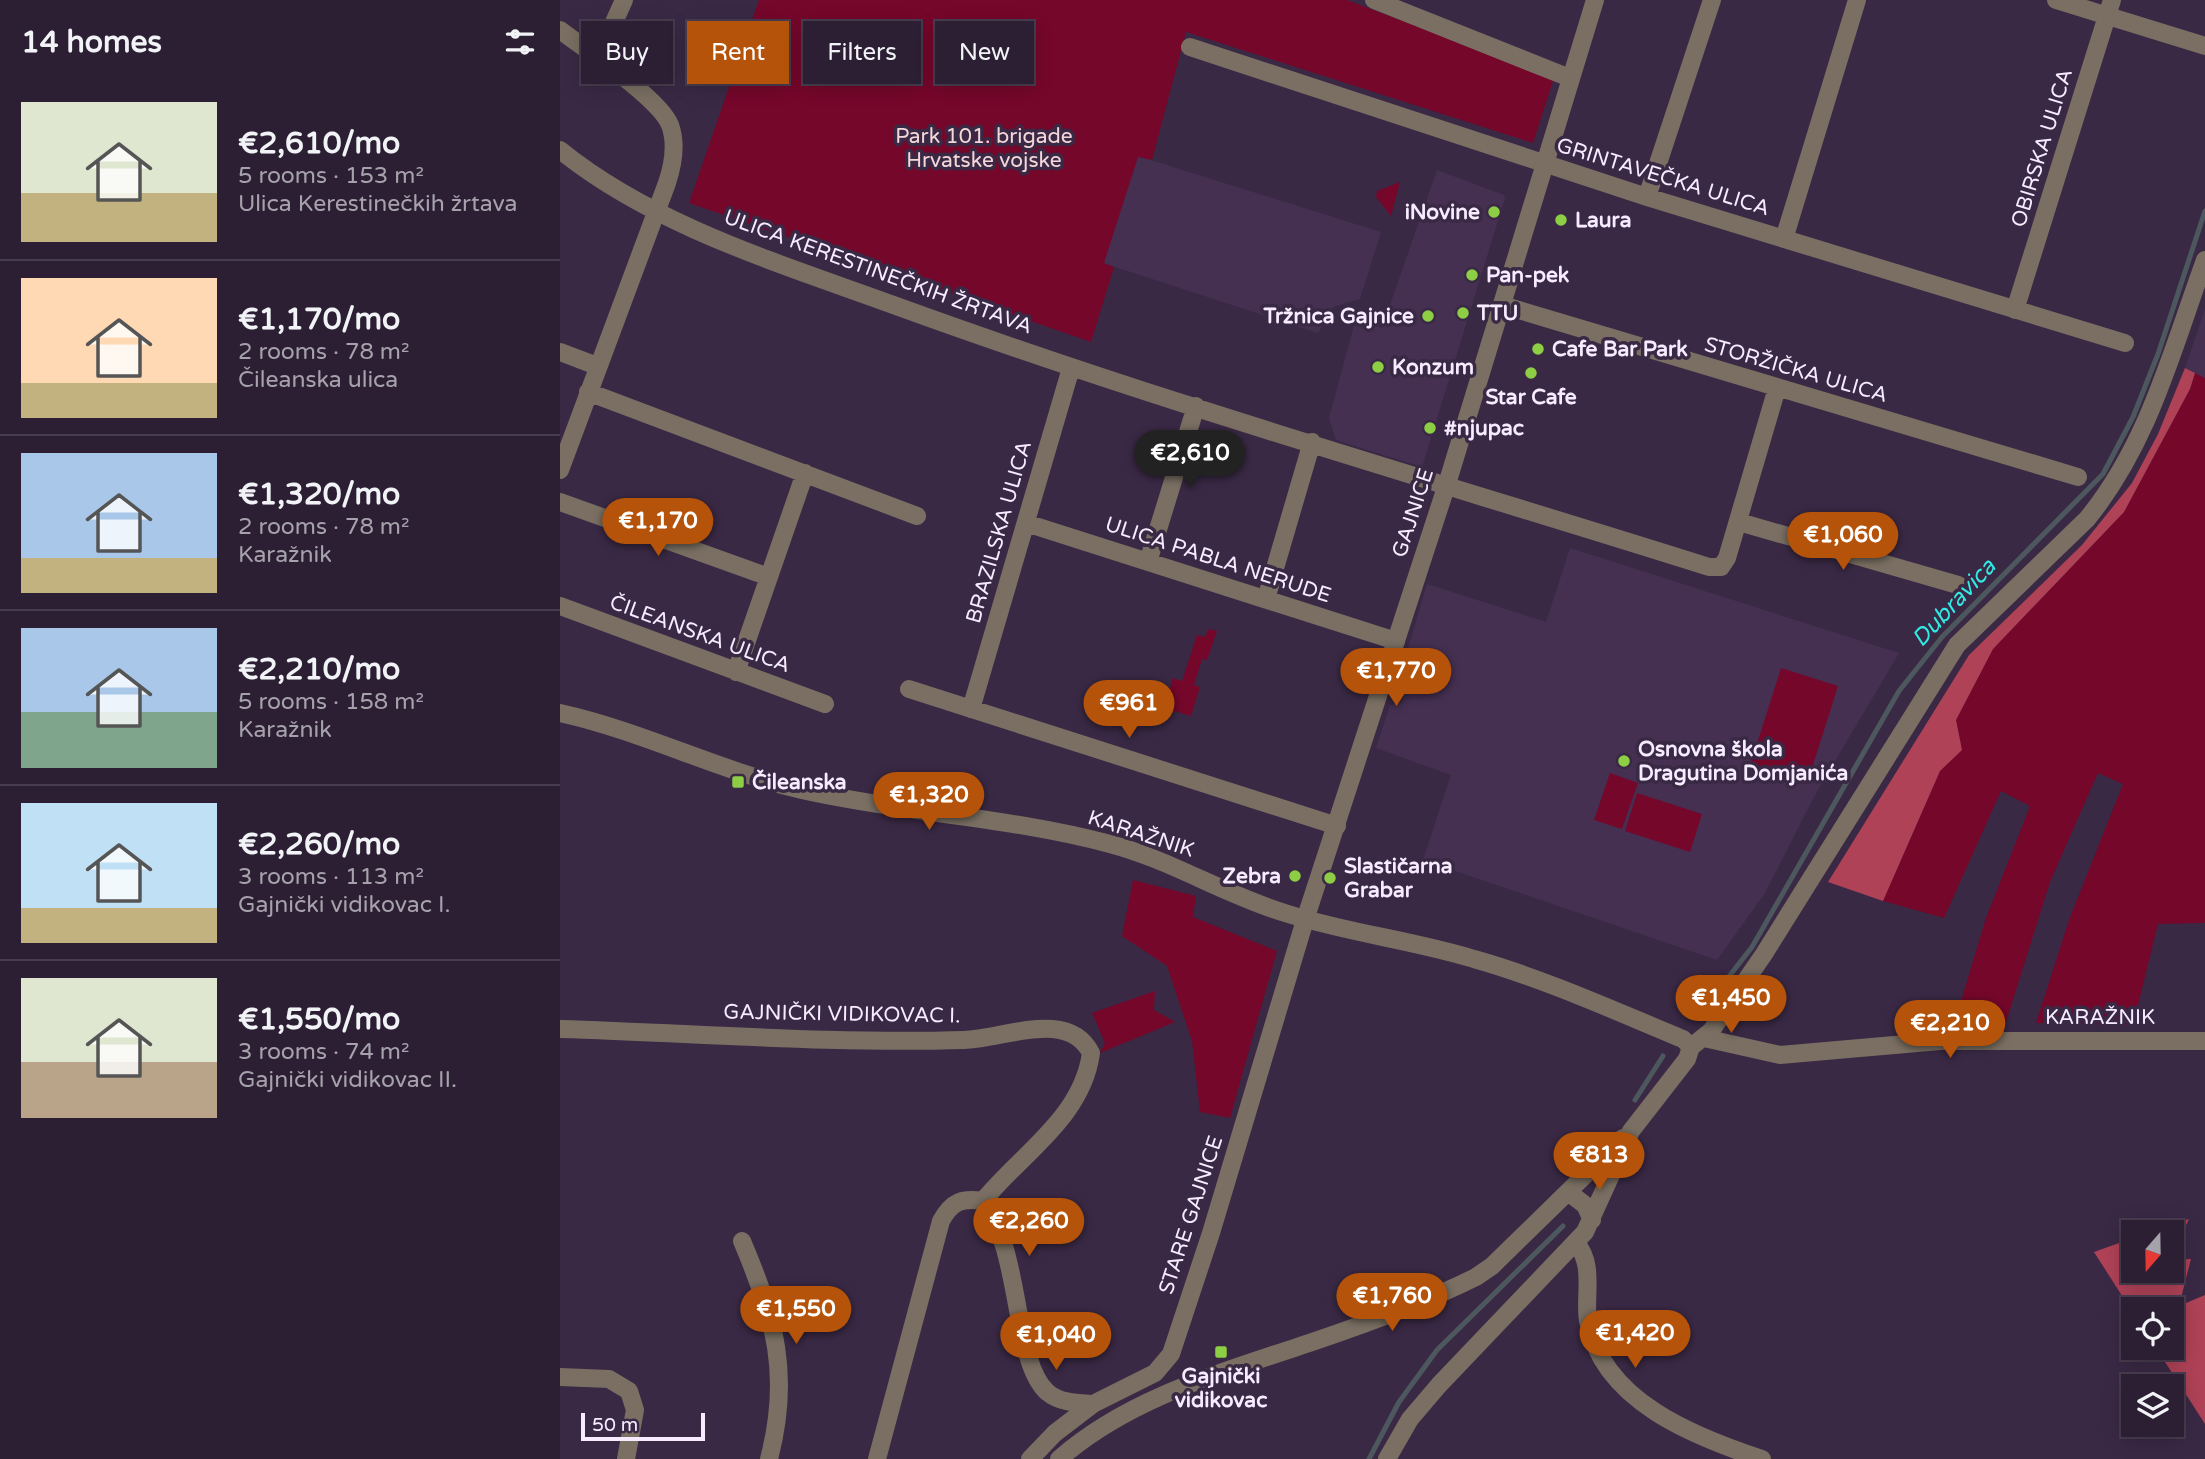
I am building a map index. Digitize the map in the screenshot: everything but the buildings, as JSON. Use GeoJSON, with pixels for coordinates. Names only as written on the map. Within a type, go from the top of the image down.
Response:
{"type":"FeatureCollection","features":[{"type":"Feature","properties":{"kind":"street"},"geometry":{"type":"LineString","coordinates":[[615,21],[624,0]]}},
{"type":"Feature","properties":{"kind":"street"},"geometry":{"type":"LineString","coordinates":[[1374,0],[1570,78]]}},
{"type":"Feature","properties":{"kind":"street","name":"GAJNICE"},"geometry":{"type":"LineString","coordinates":[[1305,920],[1447,484],[1595,0]]}},
{"type":"Feature","properties":{"kind":"street"},"geometry":{"type":"LineString","coordinates":[[1647,197],[1712,0]]}},
{"type":"Feature","properties":{"kind":"street"},"geometry":{"type":"LineString","coordinates":[[1784,239],[1857,0]]}},
{"type":"Feature","properties":{"kind":"street"},"geometry":{"type":"LineString","coordinates":[[2056,0],[2110,8],[2205,46]]}},
{"type":"Feature","properties":{"kind":"street","name":"OBIRSKA ULICA"},"geometry":{"type":"LineString","coordinates":[[2015,310],[2110,8]]}},
{"type":"Feature","properties":{"kind":"street"},"geometry":{"type":"LineString","coordinates":[[560,30],[581,47]]}},
{"type":"Feature","properties":{"kind":"street","name":"GRINTAVEČKA ULICA"},"geometry":{"type":"LineString","coordinates":[[1190,47],[1647,197],[2125,343]]}},
{"type":"Feature","properties":{"kind":"street"},"geometry":{"type":"LineString","coordinates":[[560,470],[673,160],[671,127],[659,108],[628,84]]}},
{"type":"Feature","properties":{"kind":"street","name":"ULICA KERESTINEČKIH ŽRTAVA"},"geometry":{"type":"LineString","coordinates":[[560,150],[618,191],[655,211],[782,264],[1071,368],[1709,567],[1721,567],[1739,522]]}},
{"type":"Feature","properties":{"kind":"street"},"geometry":{"type":"LineString","coordinates":[[1059,1459],[1109,1422],[1167,1393],[1360,1326],[1476,1277],[1492,1266],[1631,1131],[1764,954],[1957,645],[2087,519],[2117,480],[2149,419],[2205,260]]}},
{"type":"Feature","properties":{"kind":"street","name":"STORŽIČKA ULICA"},"geometry":{"type":"LineString","coordinates":[[1502,305],[2078,477]]}},
{"type":"Feature","properties":{"kind":"street"},"geometry":{"type":"LineString","coordinates":[[560,352],[597,366]]}},
{"type":"Feature","properties":{"kind":"street","name":"BRAZILSKA ULICA"},"geometry":{"type":"LineString","coordinates":[[971,709],[1071,368]]}},
{"type":"Feature","properties":{"kind":"street"},"geometry":{"type":"LineString","coordinates":[[1777,388],[1739,522],[1958,585]]}},
{"type":"Feature","properties":{"kind":"street"},"geometry":{"type":"LineString","coordinates":[[588,392],[917,516]]}},
{"type":"Feature","properties":{"kind":"street"},"geometry":{"type":"LineString","coordinates":[[1148,562],[1196,406]]}},
{"type":"Feature","properties":{"kind":"street"},"geometry":{"type":"LineString","coordinates":[[1266,599],[1312,442]]}},
{"type":"Feature","properties":{"kind":"street"},"geometry":{"type":"LineString","coordinates":[[736,672],[805,473]]}},
{"type":"Feature","properties":{"kind":"street"},"geometry":{"type":"LineString","coordinates":[[560,502],[769,577]]}},
{"type":"Feature","properties":{"kind":"street","name":"ULICA PABLA NERUDE"},"geometry":{"type":"LineString","coordinates":[[1026,523],[1396,641]]}},
{"type":"Feature","properties":{"kind":"street","name":"ČILEANSKA ULICA"},"geometry":{"type":"LineString","coordinates":[[560,606],[825,704]]}},
{"type":"Feature","properties":{"kind":"street"},"geometry":{"type":"LineString","coordinates":[[909,689],[1337,826]]}},
{"type":"Feature","properties":{"kind":"street","name":"KARAŽNIK"},"geometry":{"type":"LineString","coordinates":[[560,713],[800,789],[874,804],[1048,830],[1112,844],[1305,920],[1477,960],[1683,1039],[1698,1042],[1780,1055],[1954,1041],[2205,1041]]}},
{"type":"Feature","properties":{"kind":"street","name":"STARE GAJNICE"},"geometry":{"type":"LineString","coordinates":[[1030,1459],[1055,1433],[1093,1404],[1155,1373],[1171,1354],[1225,1189],[1305,920]]}},
{"type":"Feature","properties":{"kind":"street","name":"GAJNIČKI VIDIKOVAC I."},"geometry":{"type":"LineString","coordinates":[[560,1029],[908,1042],[972,1040],[1054,1028],[1071,1031],[1085,1040],[1091,1053],[1082,1089],[1062,1119],[1007,1173],[983,1201]]}},
{"type":"Feature","properties":{"kind":"street"},"geometry":{"type":"LineString","coordinates":[[1387,1459],[1410,1419],[1439,1385],[1576,1243],[1592,1220],[1631,1131]]}},
{"type":"Feature","properties":{"kind":"street"},"geometry":{"type":"LineString","coordinates":[[1568,1192],[1585,1205],[1592,1220]]}},
{"type":"Feature","properties":{"kind":"street"},"geometry":{"type":"LineString","coordinates":[[877,1459],[907,1357],[941,1221],[949,1206],[965,1198],[983,1201],[997,1219],[1011,1263],[1030,1362],[1038,1381],[1059,1399],[1093,1404]]}},
{"type":"Feature","properties":{"kind":"street"},"geometry":{"type":"LineString","coordinates":[[742,1241],[774,1328],[779,1402],[769,1459]]}},
{"type":"Feature","properties":{"kind":"street"},"geometry":{"type":"LineString","coordinates":[[1576,1243],[1587,1261],[1586,1304],[1591,1334],[1607,1368],[1625,1387],[1671,1421],[1708,1441],[1762,1459]]}},
{"type":"Feature","properties":{"kind":"street"},"geometry":{"type":"LineString","coordinates":[[560,1377],[608,1378],[629,1391],[635,1410],[626,1459]]}},
{"type":"Feature","properties":{"kind":"shaded area"},"geometry":{"type":"Polygon","coordinates":[[[1138,156],[1381,232],[1360,299],[1333,307],[1318,333],[1103,263],[1138,156]]]}},
{"type":"Feature","properties":{"kind":"shaded area","name":"Tržnica Gajnice"},"geometry":{"type":"Polygon","coordinates":[[[1437,170],[1504,195],[1505,198],[1422,467],[1336,440],[1329,418],[1355,322],[1360,320],[1382,328],[1437,170]]]}},
{"type":"Feature","properties":{"kind":"shaded area"},"geometry":{"type":"Polygon","coordinates":[[[2205,309],[2205,378],[2185,368],[2205,309]]]}},
{"type":"Feature","properties":{"kind":"shaded area"},"geometry":{"type":"Polygon","coordinates":[[[2185,368],[2195,373],[2190,389],[2124,512],[1993,649],[1956,720],[1962,750],[1940,771],[1883,901],[1828,882],[1969,655],[2082,545],[2132,483],[2158,434],[2185,368]]]}},
{"type":"Feature","properties":{"kind":"shaded area","name":"Osnovna škola Dragutina Domjanića"},"geometry":{"type":"Polygon","coordinates":[[[1570,548],[1899,653],[1815,795],[1765,893],[1717,960],[1423,860],[1451,775],[1376,748],[1390,705],[1402,703],[1409,679],[1402,669],[1427,584],[1546,622],[1570,548]]]}},
{"type":"Feature","properties":{"kind":"shaded area"},"geometry":{"type":"Polygon","coordinates":[[[2121,1242],[2121,1283],[2184,1283],[2184,1259],[2191,1259],[2181,1297],[2123,1297],[2094,1252],[2121,1242]]]}},
{"type":"Feature","properties":{"kind":"shaded area"},"geometry":{"type":"Polygon","coordinates":[[[2205,1295],[2205,1424],[2184,1391],[2184,1374],[2173,1374],[2164,1360],[2184,1360],[2184,1304],[2205,1295]]]}},
{"type":"Feature","properties":{"kind":"green space","name":"Park 101. brigade Hrvatske vojske"},"geometry":{"type":"Polygon","coordinates":[[[759,0],[1347,0],[1554,78],[1533,143],[1186,32],[1152,160],[1138,157],[1104,263],[1114,267],[1091,342],[689,203],[730,84],[789,84],[789,21],[752,21],[759,0]]]}},
{"type":"Feature","properties":{"kind":"green space"},"geometry":{"type":"Polygon","coordinates":[[[1400,182],[1391,216],[1376,197],[1377,191],[1400,182]]]}},
{"type":"Feature","properties":{"kind":"green space"},"geometry":{"type":"Polygon","coordinates":[[[2195,373],[2205,378],[2205,923],[2158,924],[2133,1025],[2036,1023],[2069,920],[2123,784],[2098,773],[2050,882],[2006,1022],[1955,1021],[1986,918],[2030,806],[2001,791],[1944,918],[1883,901],[1940,771],[1962,750],[1956,720],[1993,649],[2124,512],[2190,389],[2195,373]]]}},
{"type":"Feature","properties":{"kind":"green space"},"geometry":{"type":"Polygon","coordinates":[[[1208,629],[1217,631],[1207,660],[1202,659],[1194,685],[1200,687],[1191,716],[1164,708],[1173,678],[1182,681],[1197,635],[1205,637],[1208,629]]]}},
{"type":"Feature","properties":{"kind":"green space"},"geometry":{"type":"Polygon","coordinates":[[[1781,668],[1838,686],[1807,784],[1750,766],[1781,668]]]}},
{"type":"Feature","properties":{"kind":"green space"},"geometry":{"type":"Polygon","coordinates":[[[1610,773],[1638,783],[1622,829],[1594,820],[1610,773]]]}},
{"type":"Feature","properties":{"kind":"green space"},"geometry":{"type":"Polygon","coordinates":[[[1637,793],[1702,814],[1690,852],[1625,831],[1637,793]]]}},
{"type":"Feature","properties":{"kind":"green space"},"geometry":{"type":"Polygon","coordinates":[[[1133,880],[1196,896],[1193,917],[1277,951],[1230,1118],[1200,1112],[1192,1041],[1167,966],[1122,936],[1133,880]]]}},
{"type":"Feature","properties":{"kind":"green space"},"geometry":{"type":"Polygon","coordinates":[[[1155,991],[1154,1010],[1175,1022],[1100,1053],[1105,1043],[1092,1013],[1155,991]]]}},
{"type":"Feature","properties":{"kind":"waterway","name":"Dubravica"},"geometry":{"type":"LineString","coordinates":[[1702,1011],[1752,947],[1899,691],[1942,637],[2103,474],[2133,417],[2158,354],[2205,211]]}},
{"type":"Feature","properties":{"kind":"waterway","name":"Dubravica"},"geometry":{"type":"LineString","coordinates":[[1635,1100],[1663,1056]]}},
{"type":"Feature","properties":{"kind":"waterway","name":"Dubravica"},"geometry":{"type":"LineString","coordinates":[[1369,1459],[1399,1402],[1437,1350],[1563,1226]]}},
{"type":"Feature","properties":{"kind":"place","name":"iNovine"},"geometry":{"type":"Point","coordinates":[1494,212]}},
{"type":"Feature","properties":{"kind":"place","name":"Laura"},"geometry":{"type":"Point","coordinates":[1561,220]}},
{"type":"Feature","properties":{"kind":"place","name":"Pan-pek"},"geometry":{"type":"Point","coordinates":[1472,275]}},
{"type":"Feature","properties":{"kind":"place","name":"TTU"},"geometry":{"type":"Point","coordinates":[1463,313]}},
{"type":"Feature","properties":{"kind":"place","name":"Tržnica Gajnice"},"geometry":{"type":"Point","coordinates":[1428,316]}},
{"type":"Feature","properties":{"kind":"place","name":"Cafe Bar Park"},"geometry":{"type":"Point","coordinates":[1538,349]}},
{"type":"Feature","properties":{"kind":"place","name":"Konzum"},"geometry":{"type":"Point","coordinates":[1378,367]}},
{"type":"Feature","properties":{"kind":"place","name":"Star Cafe"},"geometry":{"type":"Point","coordinates":[1531,373]}},
{"type":"Feature","properties":{"kind":"place","name":"#njupac"},"geometry":{"type":"Point","coordinates":[1430,428]}},
{"type":"Feature","properties":{"kind":"place","name":"Osnovna škola Dragutina Domjanića"},"geometry":{"type":"Point","coordinates":[1624,761]}},
{"type":"Feature","properties":{"kind":"place","name":"Čileanska"},"geometry":{"type":"Point","coordinates":[738,782]}},
{"type":"Feature","properties":{"kind":"place","name":"Zebra"},"geometry":{"type":"Point","coordinates":[1295,876]}},
{"type":"Feature","properties":{"kind":"place","name":"Slastičarna Grabar"},"geometry":{"type":"Point","coordinates":[1330,878]}},
{"type":"Feature","properties":{"kind":"place","name":"Gajnički vidikovac"},"geometry":{"type":"Point","coordinates":[1221,1352]}}]}
